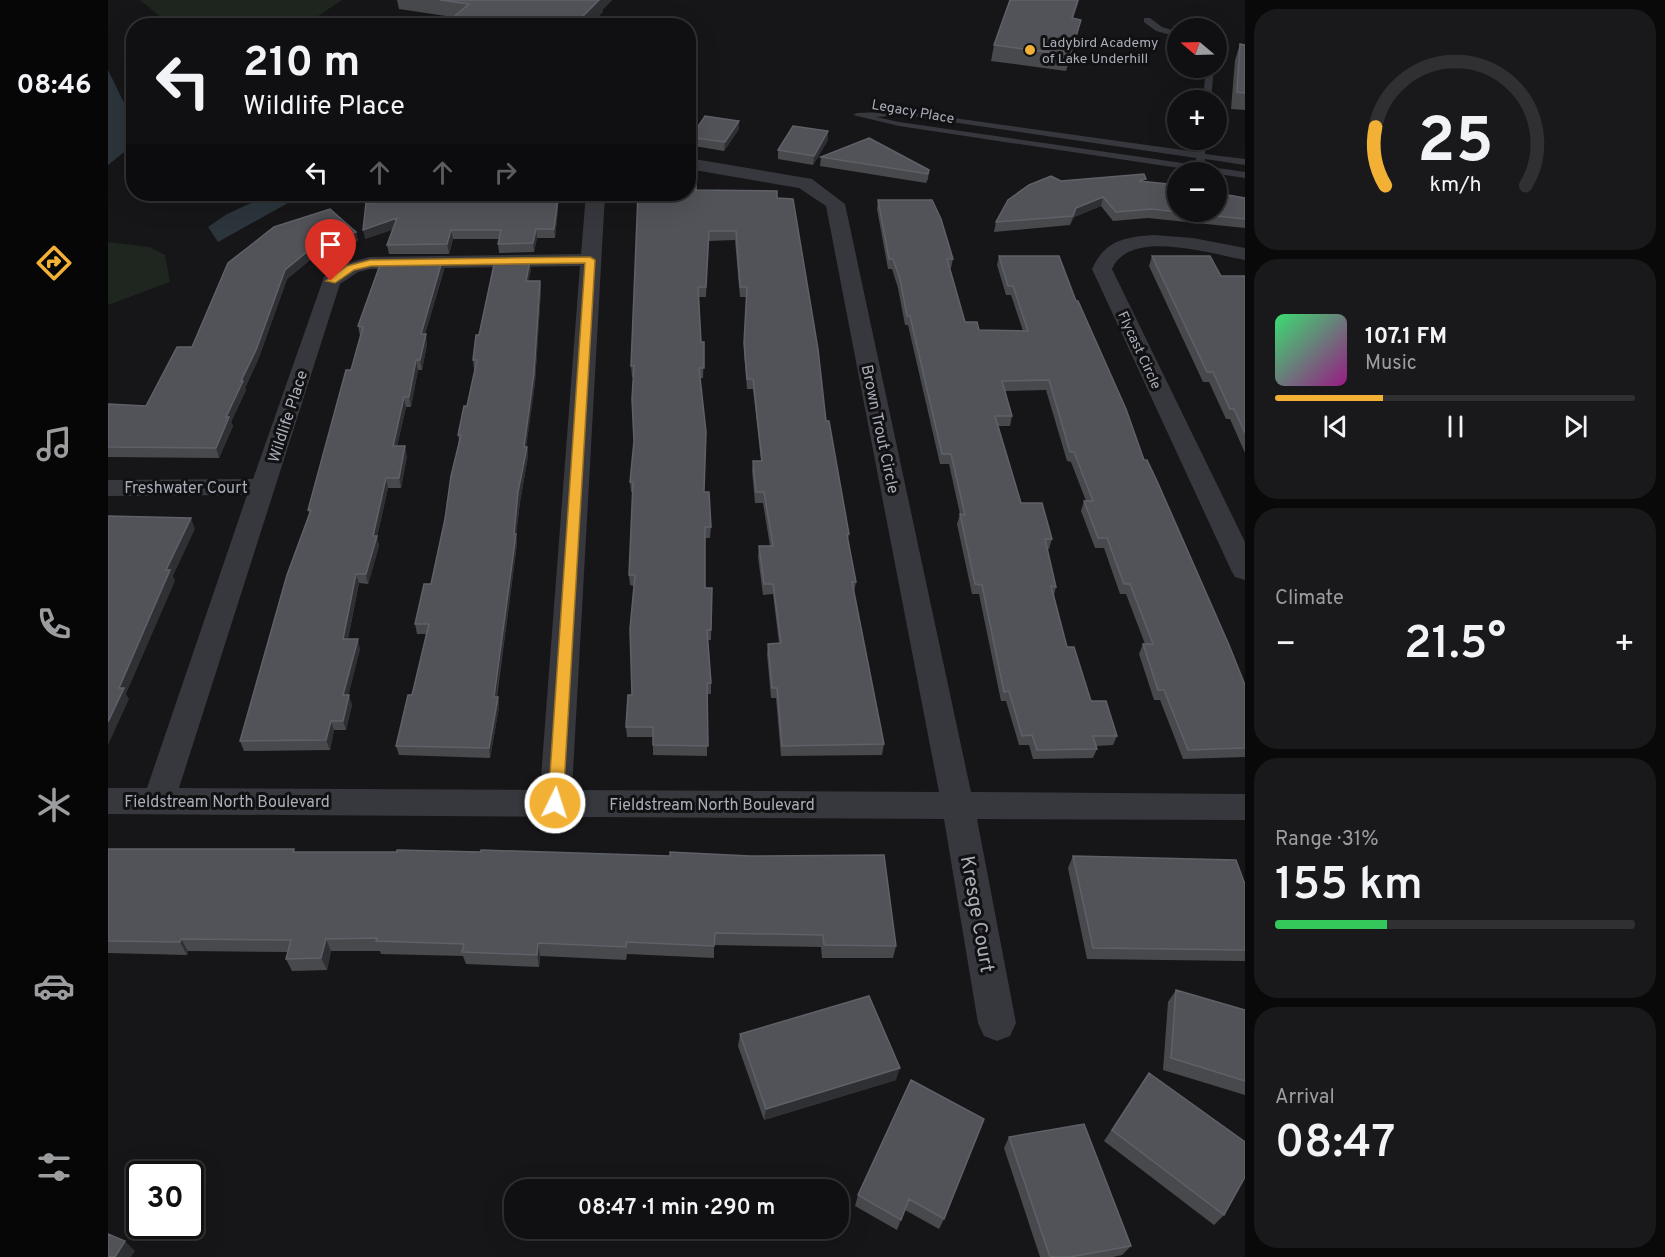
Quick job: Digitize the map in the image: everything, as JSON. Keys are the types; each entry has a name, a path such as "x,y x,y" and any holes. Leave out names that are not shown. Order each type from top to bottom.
{"street":[{"name":"Brown Trout Circle","path":"696,164 805,183 835,204 958,806"},
{"path":"555,803 594,201"},
{"name":"Flycast Circle","path":"1245,254 1178,243 1143,241 1124,246 1108,257 1102,269 1245,570"},
{"name":"Wildlife Place","path":"159,801 331,281 351,268 370,263 590,260"},
{"name":"Freshwater Court","path":"108,488 264,487"},
{"name":"Fieldstream North Boulevard","path":"108,801 1245,807"},
{"name":"Kresge Court","path":"958,806 998,1023"}],"lane":[{"path":"1147,20 1159,29 1167,32"},
{"name":"Legacy Place","path":"1167,164 899,124 857,115 904,113 1245,162"},
{"path":"1200,162 1201,150"},
{"name":"Legacy Place","path":"1227,173 1245,175"}],"shaded area":[{"path":"140,0 342,0 315,18 162,18"},
{"path":"108,70 126,107 126,151 108,165"},
{"path":"256,201 291,201 218,242 208,227 227,214"},
{"path":"108,242 149,247 165,255 170,282 108,305"}],"building":[{"path":"440,0 599,0 581,18 452,18 469,4"},
{"path":"1010,0 1078,0 1072,18 1081,20 1070,55 994,45"},
{"path":"1240,44 1245,45 1245,93 1237,92"},
{"path":"696,115 697,128 705,116 739,121 725,142 696,138"},
{"path":"793,126 828,131 814,156 778,150"},
{"path":"869,138 929,170 928,174 821,157"},
{"path":"1144,174 1146,179 1139,181 1167,184 1167,211 1151,209 1116,212 1103,197 1076,208 1073,216 996,222 1008,200 1029,185 1051,176 1061,181"},
{"path":"696,190 777,191 777,198 793,199 818,349 826,421 829,421 849,534 847,535 856,582 852,582 884,744 782,746 777,688 772,688 768,644 781,643 773,584 764,584 759,546 773,546 764,492 756,492 753,461 762,461 753,379 747,379 744,343 747,287 740,287 736,231 709,231 706,287 698,287 701,342 704,342 704,368 699,368 706,432 704,492 709,492 711,527 705,527 705,588 712,588 711,630 707,630 711,683 707,683 708,746 653,745 653,727 626,727 628,695 632,695 630,629 635,575 629,575 633,482 630,482 634,441 632,399 634,366 631,366 638,201 696,201"},
{"path":"1227,195 1245,198 1245,219 1227,217"},
{"path":"878,200 932,200 941,219 953,259 947,259 965,322 977,322 979,330 1028,331 1013,286 1008,286 999,256 1059,256 1076,301 1078,301 1126,409 1144,460 1147,460 1157,481 1245,685 1245,748 1188,750 1164,690 1158,690 1143,644 1153,644 1130,584 1124,584 1107,538 1098,538 1084,501 1093,501 1074,452 1070,452 1049,380 1002,381 1012,416 995,416 1021,503 1042,503 1052,539 1045,539 1056,587 1051,586 1067,647 1074,647 1091,701 1106,701 1117,736 1093,736 1097,749 1037,750 1032,735 1022,736 1009,691 1004,692 982,585 975,584 960,514 965,515 951,454 942,454 910,316 907,316 900,279 893,259 889,259"},
{"path":"558,201 554,229 536,229 533,243 498,244 501,230 451,230 447,244 387,245 397,218 363,230 366,203"},
{"path":"330,209 356,232 314,246 285,270 256,350 226,417 229,417 216,448 108,447 108,404 146,406 177,347 192,347 228,263 274,227"},
{"path":"1152,256 1210,256 1221,276 1245,276 1245,433 1234,409 1230,409 1213,372 1207,372"},
{"path":"495,260 530,260 526,281 540,281 534,373 524,447 527,447 518,492 514,534 516,534 494,697 498,697 489,748 396,746 408,695 412,695 429,624 415,624 424,584 431,584 461,435 458,435 477,360 473,360 476,335 479,335"},
{"path":"442,261 421,334 426,334 420,360 416,360 409,397 404,397 393,446 405,446 399,478 386,478 373,536 377,536 366,574 356,574 343,639 358,639 343,695 349,695 343,721 331,721 326,740 240,741 287,575 311,510 308,510 346,370 351,370 363,327 358,326 381,262"},
{"path":"108,516 191,518 166,570 170,570 119,688 124,688 108,722"},
{"path":"108,849 294,849 293,852 397,852 397,850 481,852 481,850 670,856 670,852 750,856 884,855 896,946 824,945 823,935 715,933 714,946 626,942 626,947 538,943 537,955 462,952 464,944 376,941 377,938 326,939 321,958 286,959 291,940 108,941"},
{"path":"1073,856 1236,860 1245,882 1245,950 1093,948"},
{"path":"1176,990 1245,1010 1245,1081 1171,1058"},
{"path":"869,996 900,1068 766,1109 740,1034"},
{"path":"1149,1073 1245,1142 1245,1177 1224,1215 1112,1130"},
{"path":"911,1080 984,1119 944,1219 909,1199 901,1220 858,1195"},
{"path":"1084,1124 1131,1246 1070,1257 1050,1257 1009,1137"},
{"path":"108,1234 125,1241 115,1257 108,1257"}],"place":[{"name":"Ladybird Academy of Lake Underhill","path":"1030,50"}],"route":[{"path":"331,281 351,268 370,263 590,260 555,803"}]}
